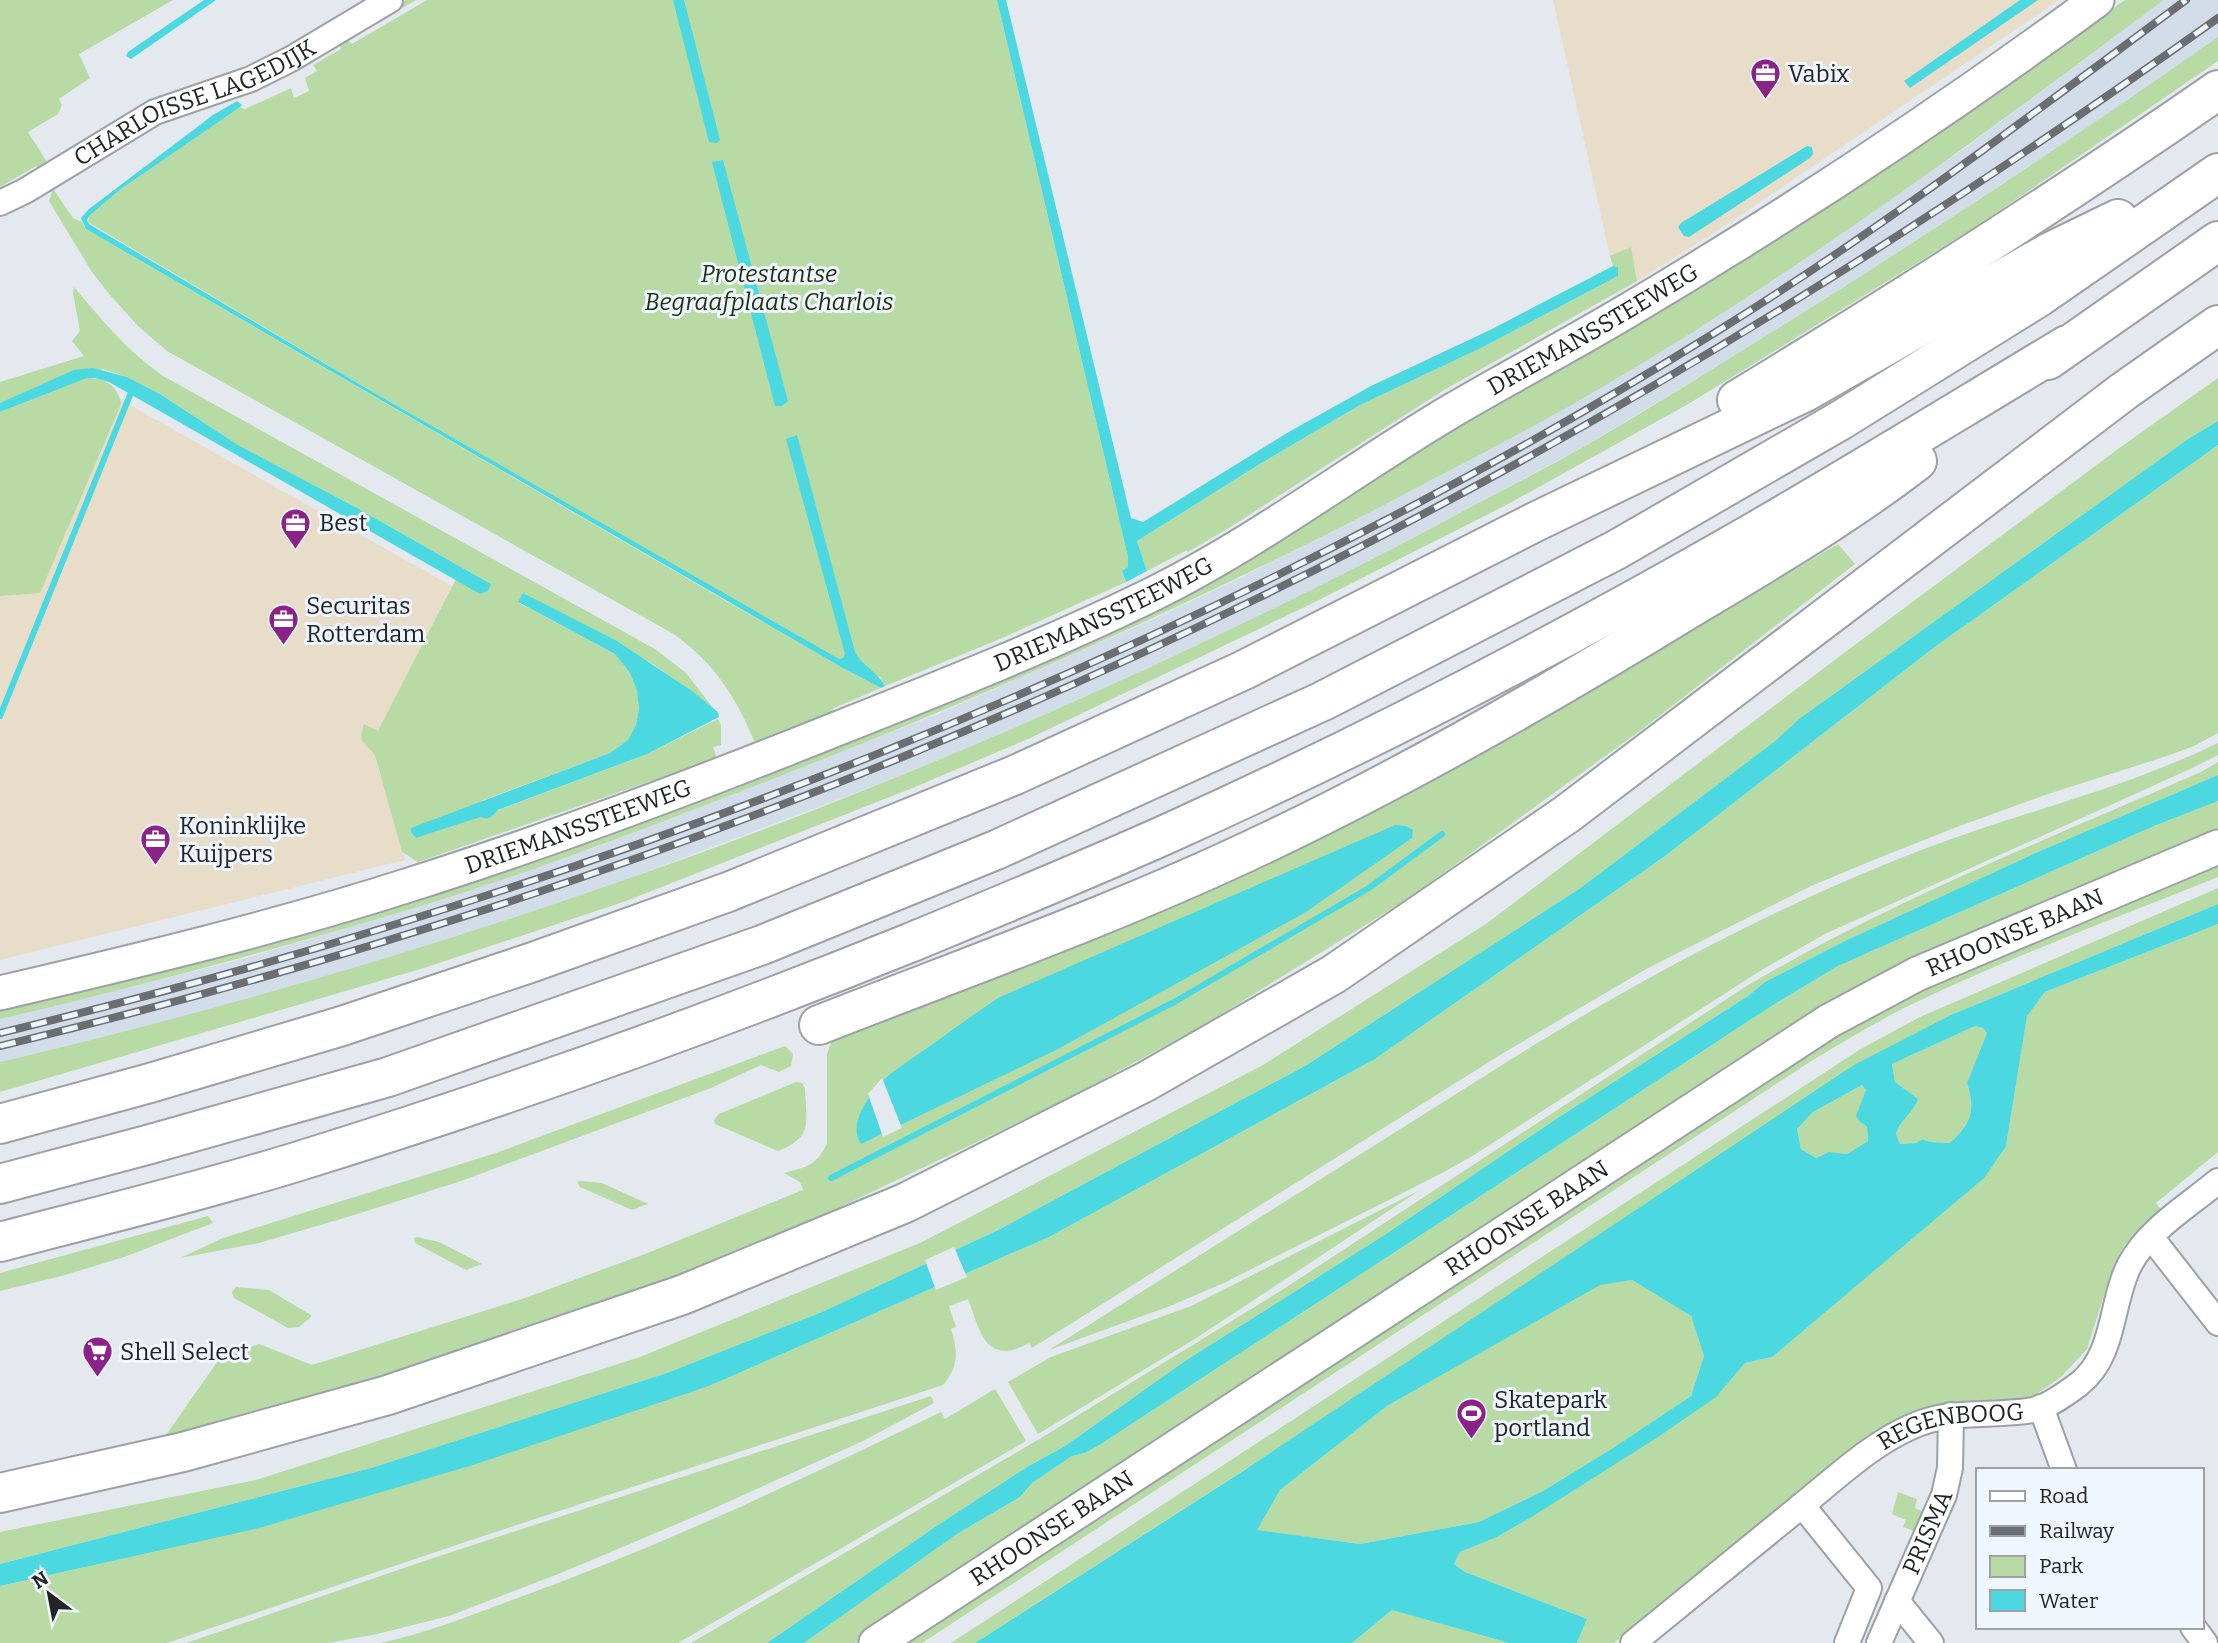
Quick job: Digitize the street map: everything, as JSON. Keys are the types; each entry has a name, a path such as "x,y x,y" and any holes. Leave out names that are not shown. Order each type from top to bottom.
{"highway":[{"path":"1535,522 1950,269 2105,168 2218,90"},
{"path":"0,1124 342,1026 533,962 792,867 1015,775 1244,670 1535,522 1805,391 2050,252 2218,172"},
{"path":"0,1184 388,1077 762,945 996,850 1323,701 1616,550 1842,421 2039,297 2218,172"},
{"path":"819,1025 1102,915 1266,843 1385,784 1585,673 1868,498 2067,345 2218,241"},
{"path":"0,1493 183,1452 388,1395 670,1299 905,1203 1145,1082 1334,974 1567,814 2071,430 2218,325"},
{"path":"0,1242 295,1162 554,1077 849,967 1166,835 1471,687 1599,619 1853,475 2067,345"}],"main road":[{"name":"DRIEMANSSTEEWEG","path":"0,993 264,927 402,887 564,834 726,773 980,671 1142,599 1238,547 1451,411 1679,279 1863,163 1982,83 2097,0"},
{"name":"RHOONSE BAAN","path":"876,1643 1829,1021 1917,974 2215,850"}],"street":[{"name":"CHARLOISSE LAGEDIJK","path":"0,203 25,191 155,112 251,79 291,59 390,0"},
{"name":"REGENBOOG","path":"1633,1643 1802,1505 1889,1439 1914,1425 1951,1415 2033,1410 2079,1383 2095,1366 2107,1341 2125,1276 2137,1253 2151,1237 2218,1181"},
{"path":"2151,1237 2218,1323"},
{"path":"2041,1407 2063,1468"},
{"name":"PRISMA","path":"1880,1643 1944,1495 1950,1468 1951,1415"},
{"name":"PRISMA","path":"1802,1505 1869,1588 1847,1643"},
{"path":"1897,1601 1931,1643"}],"shaded area":[{"path":"1553,0 2059,0 1723,227 1637,281 1631,247 1610,256"},
{"path":"2164,0 2218,0 2218,37 2116,109 1933,231 1718,366 1583,447 1356,568 1047,715 895,778 599,890 429,946 291,987 189,1016 0,1062 0,1019 247,958 461,893 599,846 940,713 1244,576 1412,490 1714,319 1965,148"},
{"path":"119,399 457,589 378,732 376,760 405,860 0,960 0,596"}],"green space":[{"path":"0,0 173,0 79,54 90,78 59,99 62,105 58,114 28,132 47,162 77,143 80,149 41,173 36,166 0,187"},
{"name":"Protestantse Begraafplaats Charlois","path":"406,0 416,0 348,40 352,44 427,0 997,0 1128,557 1128,567 1122,572 1126,582 1000,639 885,686 880,677 834,657 378,395 88,222 89,216 121,189 240,107 245,109 291,88 294,98 309,91 305,78 317,71 313,65 341,49 338,41"},
{"path":"2125,0 2164,0 1959,151 1750,295 1679,341 1551,416 1382,506 1227,583 1071,655 912,723 531,870 286,945 0,1019 0,1005 424,893 1270,544 1909,150"},
{"path":"2218,37 2218,61 1980,224 1690,403 1510,503 1309,605 1028,739 915,787 626,901 424,968 0,1092 0,1062 187,1015 373,962 557,903 739,838 919,768 1096,692 1271,610 1550,466 1661,401 1949,219"},
{"path":"51,186 73,218 82,222 86,229 681,575 881,688 834,708 828,714 755,743 732,696 712,668 672,633 167,351 138,326 92,272 49,201 52,193 48,187"},
{"path":"1631,247 1637,281 1444,390 1232,526 1188,552 1187,550 1147,571 1137,541 1360,405 1481,348 1618,276 1618,267 1613,266 1610,256"},
{"path":"74,287 127,346 163,376 655,649 686,673 713,708 653,664 523,593 519,603 615,654 630,673 637,691 639,709 636,725 628,740 610,753 484,800 416,838 481,817 647,754 718,719 721,725 721,745 713,747 717,758 418,862 402,852 375,755 363,742 362,730 364,724 378,731 456,579 480,594 491,584 238,445 160,394 127,377 103,369 0,403 0,382 84,356 72,341 80,331"},
{"path":"87,378 110,384 117,392 121,404 40,593 0,596 0,412"},
{"path":"2218,378 2218,421 2188,439 1799,719 1774,742 1579,889 1305,1066 996,1231 822,1312 667,1373 371,1468 0,1564 0,1532 256,1480 640,1357 922,1242 1263,1065 1486,924 1844,653"},
{"path":"2218,445 2218,733 2194,746 2045,795 1881,857 1811,886 1648,968 1505,1052 1032,1348 1029,1343 1003,1351 994,1348 981,1333 968,1299 949,1306 956,1327 951,1329 956,1358 943,1385 167,1643 0,1643 0,1586 81,1568 709,1386 1049,1237 1375,1059 1665,856 1936,646"},
{"path":"1838,544 1855,564 1641,730 1409,898 1202,1026 1063,1101 819,1217 664,1283 402,1375 164,1438 222,1355 259,1344 312,1365 522,1299 645,1254 803,1190 800,1182 784,1173 815,1161 827,1143 827,1054 832,1040 1602,683"},
{"path":"2218,743 2218,755 2188,770 1827,933 1763,969 1442,1173 1224,1283 1170,1306 1049,1350 1534,1045 1682,960 1785,909 1890,862 1977,830 2116,785"},
{"path":"2218,762 2218,775 2038,852 1847,940 1765,982 1748,996 1556,1119 1386,1234 1185,1361 1065,1446 1027,1467 935,1527 767,1643 691,1643 1041,1438 1282,1290 1745,987 1913,899 2201,772"},
{"path":"2218,801 2218,834 1832,1005 855,1643 804,1643 957,1534 1020,1497 1032,1483 1072,1456 1085,1453 1101,1444 1773,1005 1838,966 2154,826"},
{"path":"2218,862 2218,877 1983,972 1906,1007 1844,1041 922,1643 899,1643 1833,1033 1907,993"},
{"path":"2218,888 2218,904 1951,1015 975,1643 951,1643 1859,1050 1920,1017"},
{"path":"2218,924 2218,1152 2156,1203 2164,1214 2124,1245 2111,1273 2087,1349 2061,1377 2031,1398 1949,1402 1910,1413 1868,1435 1614,1643 1577,1643 1587,1619 1465,1572 1454,1564 1460,1552 1497,1537 1530,1518 1715,1397 1745,1363 1772,1357 2006,1146 2027,1015 2045,992"},
{"path":"1975,1026 1983,1028 1987,1033 1967,1083 1971,1109 1967,1123 1950,1143 1922,1139 1916,1143 1900,1144 1896,1134 1918,1099 1895,1082 1892,1064"},
{"path":"785,1046 793,1054 791,1066 779,1072 761,1065 711,1088 461,1181 259,1243 180,1258 223,1238 496,1153"},
{"path":"796,1082 802,1083 805,1088 806,1119 803,1134 790,1146 778,1151 715,1124 714,1120 719,1114"},
{"path":"1862,1085 1866,1090 1859,1121 1867,1127 1868,1141 1847,1154 1829,1152 1816,1158 1801,1149 1797,1129 1813,1112"},
{"path":"577,1182 602,1183 648,1204 632,1210 580,1187"},
{"path":"1420,1190 1198,1337 1038,1434 1008,1382 1051,1357 1191,1306"},
{"path":"208,1216 213,1223 124,1257 0,1291 0,1273"},
{"path":"414,1238 439,1242 482,1264 466,1270 415,1243"},
{"path":"1632,1280 1691,1316 1704,1356 1691,1396 1613,1448 1543,1491 1479,1522 1360,1544 1256,1530 1280,1490 1387,1406 1600,1284"},
{"path":"236,1287 269,1290 311,1317 299,1327 288,1328 234,1298 232,1292"},
{"path":"995,1389 1026,1441 678,1643 380,1643 454,1622 632,1554 941,1412 945,1419"},
{"path":"931,1396 934,1403 863,1441 561,1573 449,1616 328,1643 186,1643 433,1558"},
{"path":"1898,1492 1917,1499 1915,1508 1922,1511 1914,1531 1903,1527 1906,1520 1892,1514"},
{"path":"1392,1610 1509,1643 1352,1643"}],"water":[{"path":"204,0 216,0 131,59 126,56 128,52"},
{"path":"673,0 684,0 720,140 717,143 709,142"},
{"path":"997,0 1006,0 1131,518 1143,522 1287,433 1371,386 1490,330 1613,266 1618,267 1618,276 1481,348 1360,405 1263,462 1137,541 1147,571 1126,582 1122,571 1128,567 1128,557"},
{"path":"2020,0 2038,0 1910,88 1904,81"},
{"path":"237,101 242,105 240,107 121,189 89,216 89,224 378,395 839,659 845,654 786,439 797,435 855,652 885,686 881,688 841,667 86,229 81,218 89,209 213,115"},
{"path":"1807,146 1812,147 1813,154 1810,158 1689,237 1684,236 1678,227 1681,223"},
{"path":"723,160 788,401 782,406 775,406 712,162"},
{"path":"93,368 127,377 160,394 238,445 491,584 488,591 480,594 109,382 87,378 0,412 0,403 74,370"},
{"path":"2218,421 2218,445 1936,646 1665,856 1375,1059 1049,1237 709,1386 473,1465 259,1528 0,1586 0,1564 371,1468 667,1373 822,1312 996,1231 1305,1066 1579,889 1774,742 1799,719 2188,439"},
{"path":"523,593 617,641 692,691 718,712 719,717 647,754 498,810 488,818 481,817 416,838 411,828 610,753 628,740 636,725 639,709 637,691 630,673 615,654 518,602"},
{"path":"2218,775 2218,801 2154,826 1838,966 1773,1005 1101,1444 1085,1453 1072,1456 1032,1483 1020,1497 957,1534 804,1643 767,1643 935,1527 1027,1467 1065,1446 1185,1361 1386,1234 1556,1119 1748,996 1765,982 1847,940 2038,852"},
{"path":"1395,825 1413,830 1412,838 1306,912 1058,1049 861,1144 857,1135 859,1116 883,1081 1000,997"},
{"path":"2218,904 2218,924 2045,992 2027,1016 2006,1146 1984,1178 1772,1357 1745,1363 1716,1397 1530,1518 1497,1537 1460,1552 1454,1564 1465,1572 1587,1619 1577,1643 1509,1643 1392,1610 1352,1643 975,1643 1243,1471 1854,1065 1951,1015","holes":["1975,1026 1983,1028 1987,1033 1967,1083 1971,1101 1967,1123 1950,1143 1922,1139 1916,1143 1900,1144 1896,1134 1918,1099 1895,1082 1892,1064","1862,1085 1866,1090 1856,1116 1867,1127 1868,1141 1847,1154 1829,1152 1816,1158 1801,1149 1797,1129 1813,1112","1632,1280 1691,1316 1704,1356 1691,1396 1543,1491 1479,1522 1360,1544 1257,1530 1280,1490 1387,1406 1600,1285"]}],"pier":[{"path":"882,1078 902,1128 883,1137 868,1094"},
{"path":"954,1247 967,1277 936,1290 925,1260"}],"waterway":[{"path":"0,716 130,395"},
{"path":"831,1178 1176,1001 1369,888 1442,834"}],"railway":[{"path":"0,1033 225,974 448,908 669,833 886,750 1100,659 1310,559 1515,450 1716,332 1896,213 2186,0"},
{"path":"0,1046 323,960 482,911 640,857 796,799 951,737 1104,670 1382,536 1628,401 1749,329 1986,178 2218,18"}],"place":[{"name":"Vabix","path":"1765,101"},
{"name":"Best","path":"296,550"},
{"name":"Securitas Rotterdam","path":"283,647"},
{"name":"Koninklijke Kuijpers","path":"156,867"},
{"name":"Shell Select","path":"97,1379"},
{"name":"Skatepark portland","path":"1471,1441"}]}
